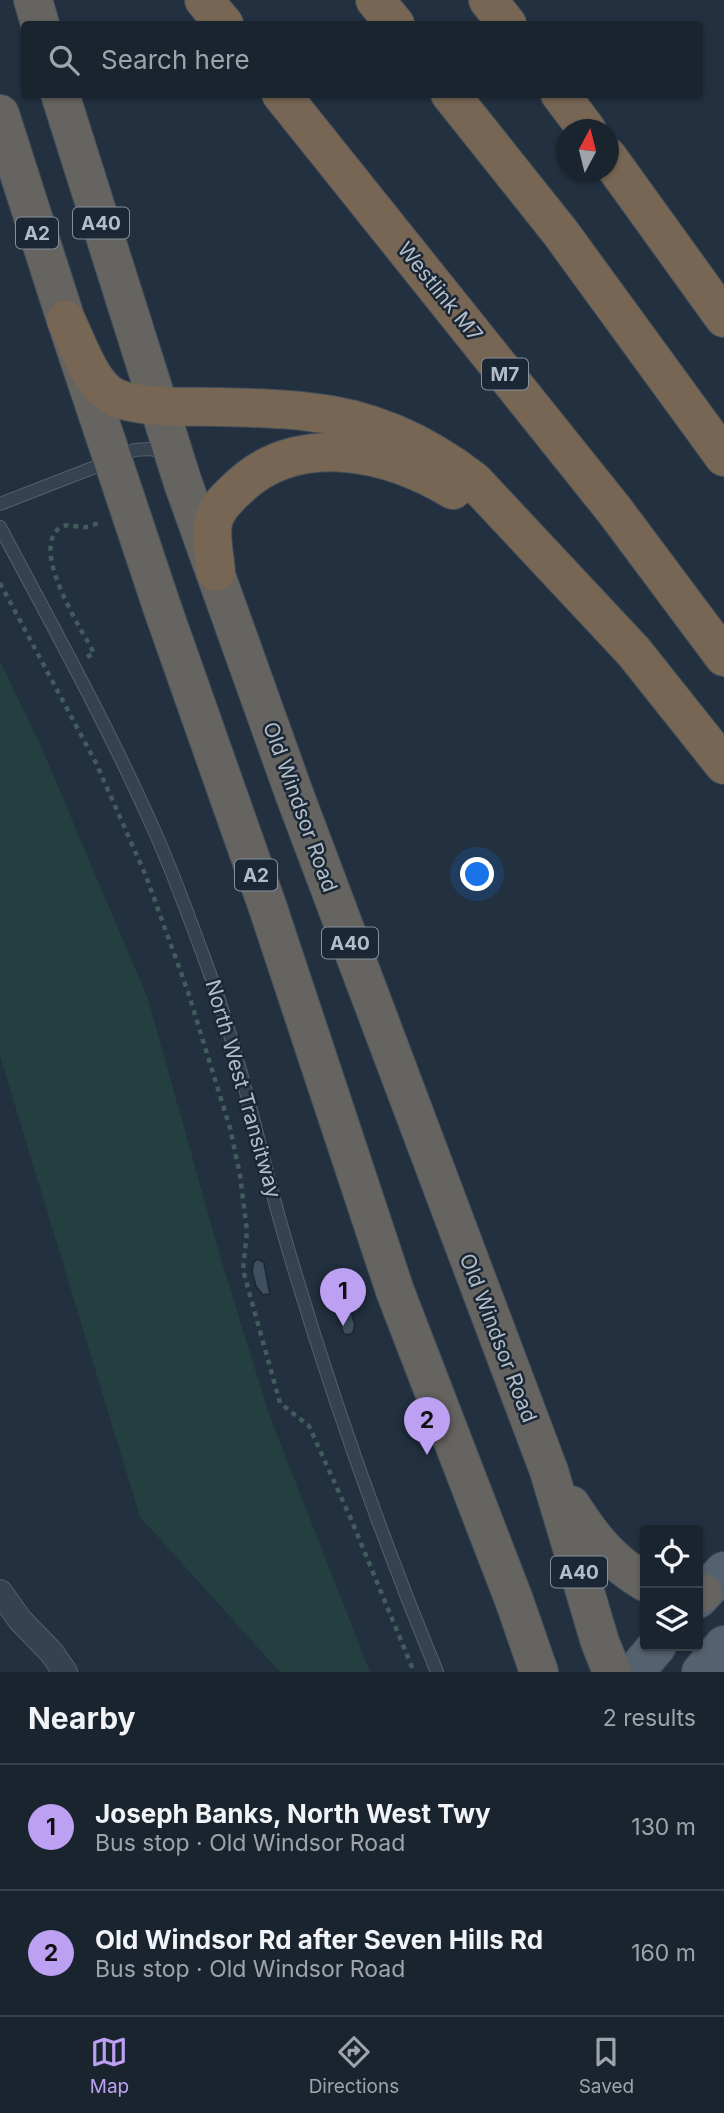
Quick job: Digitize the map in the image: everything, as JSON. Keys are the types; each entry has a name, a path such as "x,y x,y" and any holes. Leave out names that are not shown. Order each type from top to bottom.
{"highway":[{"path":"33,0 39,21"},
{"path":"204,0 222,21"},
{"path":"375,0 392,21"},
{"path":"488,0 505,21"},
{"name":"Old Windsor Road","path":"61,98 175,457 295,796 549,1471 611,1672"},
{"name":"Westlink M7","path":"284,98 615,511 724,657"},
{"path":"453,98 560,232 724,457"},
{"path":"563,98 579,119"},
{"name":"A2","path":"0,114 66,320 267,905 395,1291 539,1672"},
{"path":"619,172 724,318"},
{"path":"66,320 97,383 111,395 160,406 311,412 344,417 414,440 446,458 474,481 634,652 724,765"},
{"path":"216,572 212,528 219,507 267,465 315,452 373,458 428,475 476,504 634,652"},
{"path":"549,1471 594,1541 611,1559 640,1579"},
{"path":"514,1600 526,1672"}],"main road":[{"path":"701,1672 724,1646"},
{"path":"635,1672 653,1651"}],"street":[{"path":"0,1592 20,1620 52,1653 65,1672"}],"lane":[{"path":"0,504 134,450 161,451 175,457"},
{"name":"North West Transitway","path":"0,527 119,755 182,898 224,1018 324,1364 362,1479 437,1672"}],"path":[{"path":"87,527 73,524 62,526 52,542 51,557 56,580 94,653"},
{"path":"0,583 96,763 146,876 188,992 230,1128 240,1175 247,1231 243,1270 280,1403 309,1426 351,1519 414,1672"}],"green space":[{"path":"0,661 40,744 148,999 220,1256 270,1417 370,1672 280,1672 140,1517 0,1056"}],"building":[{"path":"257,1259 264,1262 270,1294 263,1295 256,1287 252,1272 253,1263"},
{"path":"343,1300 350,1307 355,1325 353,1333 348,1335 344,1334 342,1329 336,1305"}],"place":[{"name":"Joseph Banks, North West Twy","path":"343,1326"},
{"name":"Old Windsor Rd after Seven Hills Rd","path":"427,1455"}]}
